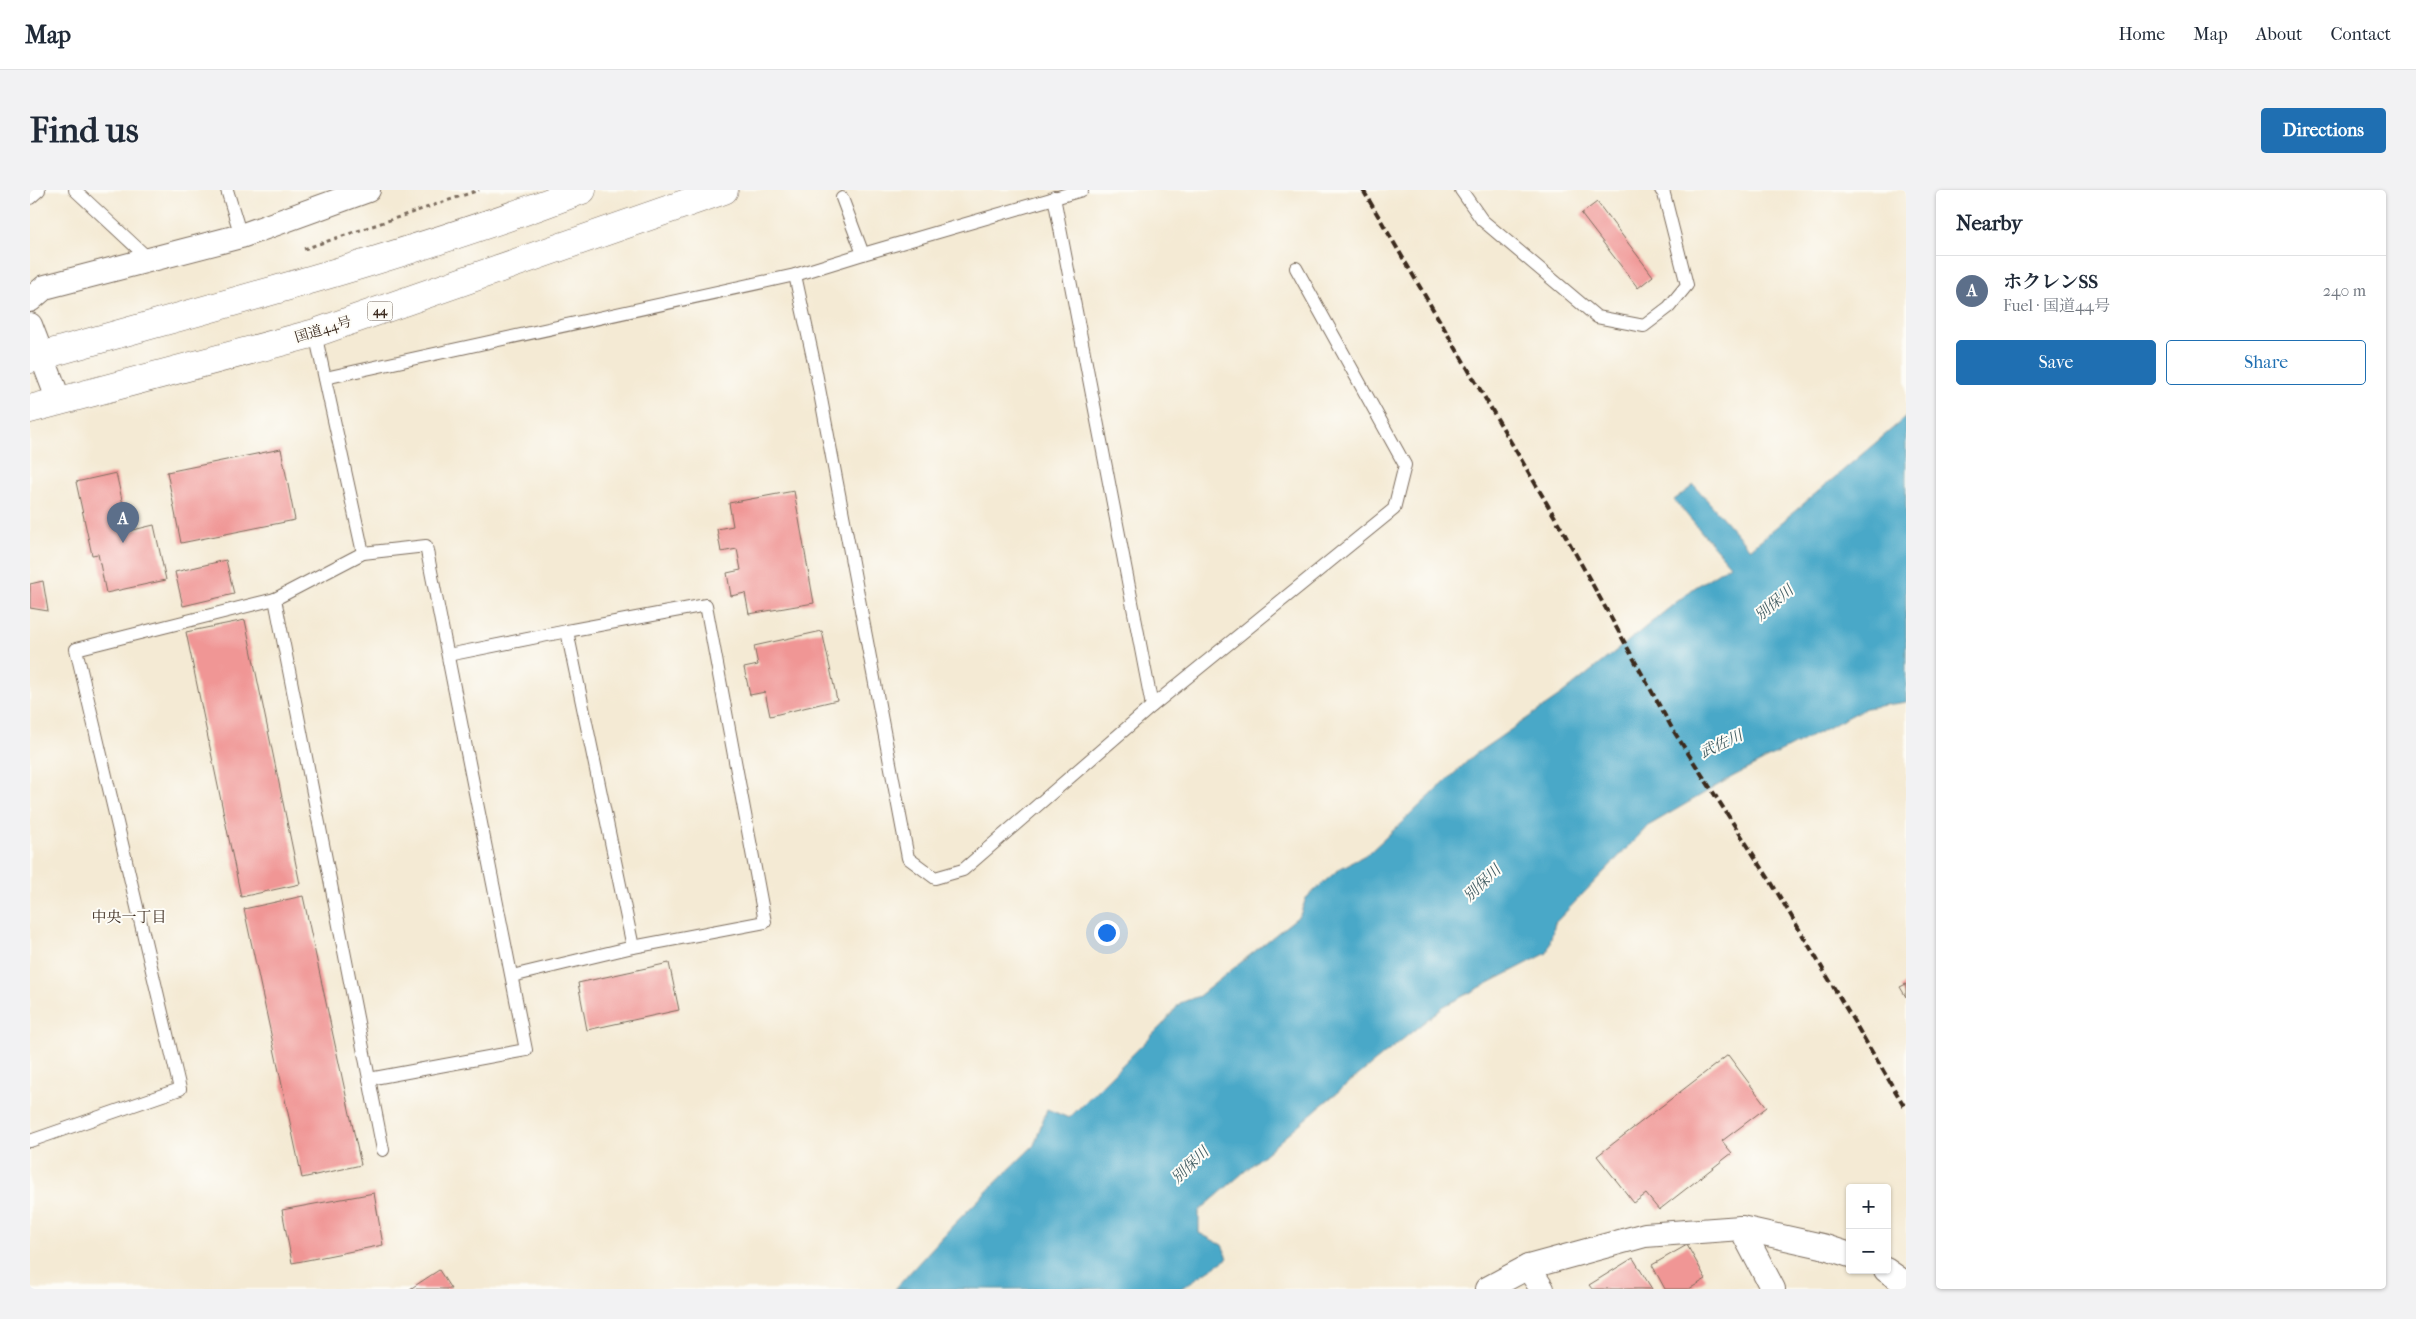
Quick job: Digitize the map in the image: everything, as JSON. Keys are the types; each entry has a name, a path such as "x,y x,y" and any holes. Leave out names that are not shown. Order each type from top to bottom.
{"highway":[{"path":"37,357 288,286 507,219 582,190"},
{"name":"国道44号","path":"30,409 314,333 724,190"}],"street":[{"path":"30,300 45,287 241,236 368,190"},
{"path":"30,325 37,357 59,401"},
{"path":"1741,1228 1773,1289"},
{"path":"1486,1289 1528,1267 1645,1235 1741,1228 1846,1253"},
{"path":"1528,1267 1542,1289"},
{"path":"1891,1274 1906,1284"}],"lane":[{"path":"30,198 39,190"},
{"path":"75,190 150,260"},
{"path":"227,190 241,236"},
{"path":"325,378 795,275 1082,190"},
{"path":"1461,190 1482,220 1597,317 1644,326 1669,307 1687,285 1664,194 1661,190"},
{"path":"1054,197 1152,706"},
{"path":"842,198 863,254"},
{"path":"795,275 815,367 908,858 935,878 962,870 1152,706 1394,509 1405,465 1296,268"},
{"path":"314,333 363,553"},
{"path":"30,1141 180,1089 76,649 275,599 363,553 426,546 526,1050 370,1078"},
{"path":"275,599 383,1150"},
{"path":"448,655 706,605 765,922 633,947 512,976"},
{"path":"567,631 633,947"}],"water":[{"path":"1906,417 1906,702 1866,708 1732,777 1648,826 1555,923 1547,953 1444,1006 1318,1108 1199,1211 1199,1233 1222,1245 1228,1258 1180,1289 895,1289 955,1223 1034,1145 1047,1109 1069,1118 1163,1024 1180,1003 1199,996 1300,915 1306,898 1339,869 1369,853 1474,755 1561,695 1694,588 1730,565 1674,500 1694,485 1750,549"}],"building":[{"path":"1597,202 1653,276 1638,288 1581,214"},
{"path":"281,449 295,520 181,543 167,472"},
{"path":"116,473 129,531 154,525 166,580 106,593 98,554 92,555 76,482"},
{"path":"794,491 814,603 749,614 745,593 731,596 727,573 741,570 737,549 721,552 717,529 733,526 729,503"},
{"path":"226,560 234,594 183,606 175,572"},
{"path":"43,581 48,611 30,608 30,584"},
{"path":"245,620 300,884 241,897 186,632"},
{"path":"822,631 837,700 770,716 765,692 750,695 744,668 758,665 754,646"},
{"path":"303,896 361,1165 302,1178 244,909"},
{"path":"669,963 679,1010 587,1030 578,983"},
{"path":"1906,984 1906,997 1900,987"},
{"path":"1728,1055 1767,1107 1722,1141 1732,1153 1659,1210 1646,1194 1634,1203 1597,1156"},
{"path":"374,1193 383,1245 292,1263 282,1210"},
{"path":"1687,1245 1706,1279 1689,1289 1665,1289 1652,1265"},
{"path":"1633,1258 1652,1289 1592,1289 1589,1285"},
{"path":"439,1270 451,1289 410,1289"}],"railway":[{"path":"1363,190 1563,531 1673,730 1771,882 1906,1109"}],"place":[{"name":"ホクレンSS","path":"123,543"}],"district":[{"name":"中央一丁目","path":"129,917"}],"water label":[{"name":"別保川","path":"1774,603"},
{"name":"武佐川","path":"1721,744"},
{"name":"別保川","path":"1482,883"},
{"name":"別保川","path":"1190,1165"}]}
